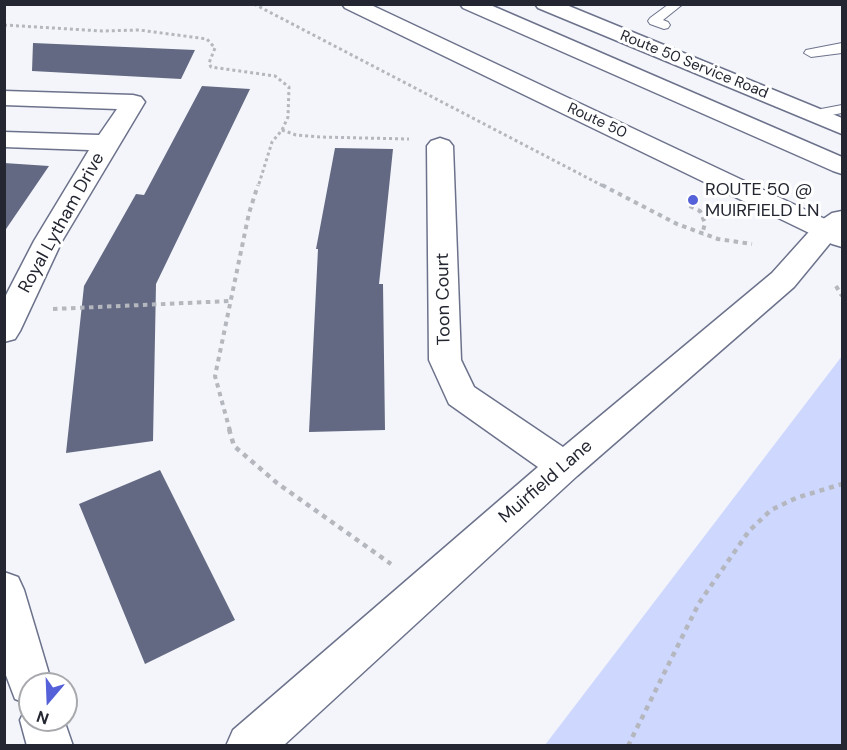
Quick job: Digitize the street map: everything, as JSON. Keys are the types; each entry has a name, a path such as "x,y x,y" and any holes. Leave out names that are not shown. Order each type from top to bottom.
{"main road":[{"name":"Route 50","path":"352,4 837,229"},
{"path":"470,4 843,166"},
{"name":"Route 50 Service Road","path":"545,4 834,119"},
{"path":"4,98 133,102 106,143"},
{"name":"Royal Lytham Drive","path":"4,139 106,143 48,241 4,331"},
{"name":"Toon Court","path":"429,142 445,360 461,395 564,466"},
{"name":"Muirfield Lane","path":"249,746 564,466 783,280 837,229"},
{"path":"4,590 27,672"}],"lane":[{"path":"664,25 654,21 671,8 691,5"},
{"path":"811,53 837,50 843,47"},
{"path":"834,119 843,109"}],"path":[{"path":"254,4 677,224 702,235 752,244"},
{"path":"4,25 102,31 139,30 207,39 215,48 209,63 211,67 275,76 289,87 288,117 282,130 272,142 249,213 215,376 234,446 277,483 391,564"},
{"path":"282,130 296,135 320,137 429,142"},
{"path":"693,200 688,205 700,211 705,223 702,235"},
{"path":"836,286 843,296"},
{"path":"52,309 231,301"},
{"path":"628,746 699,603 749,531 771,510 827,486 843,484"}],"shaded area":[{"path":"842,356 842,745 545,745"}],"building":[{"path":"33,43 195,50 181,79 32,71"},
{"path":"202,86 250,89 156,284 153,441 66,453 84,286 136,194 144,195"},
{"path":"335,148 393,149 379,284 383,284 385,430 309,432 318,249 316,249"},
{"path":"4,163 49,166 4,232"},
{"path":"160,470 235,620 145,664 79,504"}],"place":[{"name":"ROUTE 50 @ MUIRFIELD LN","path":"693,200"}]}
